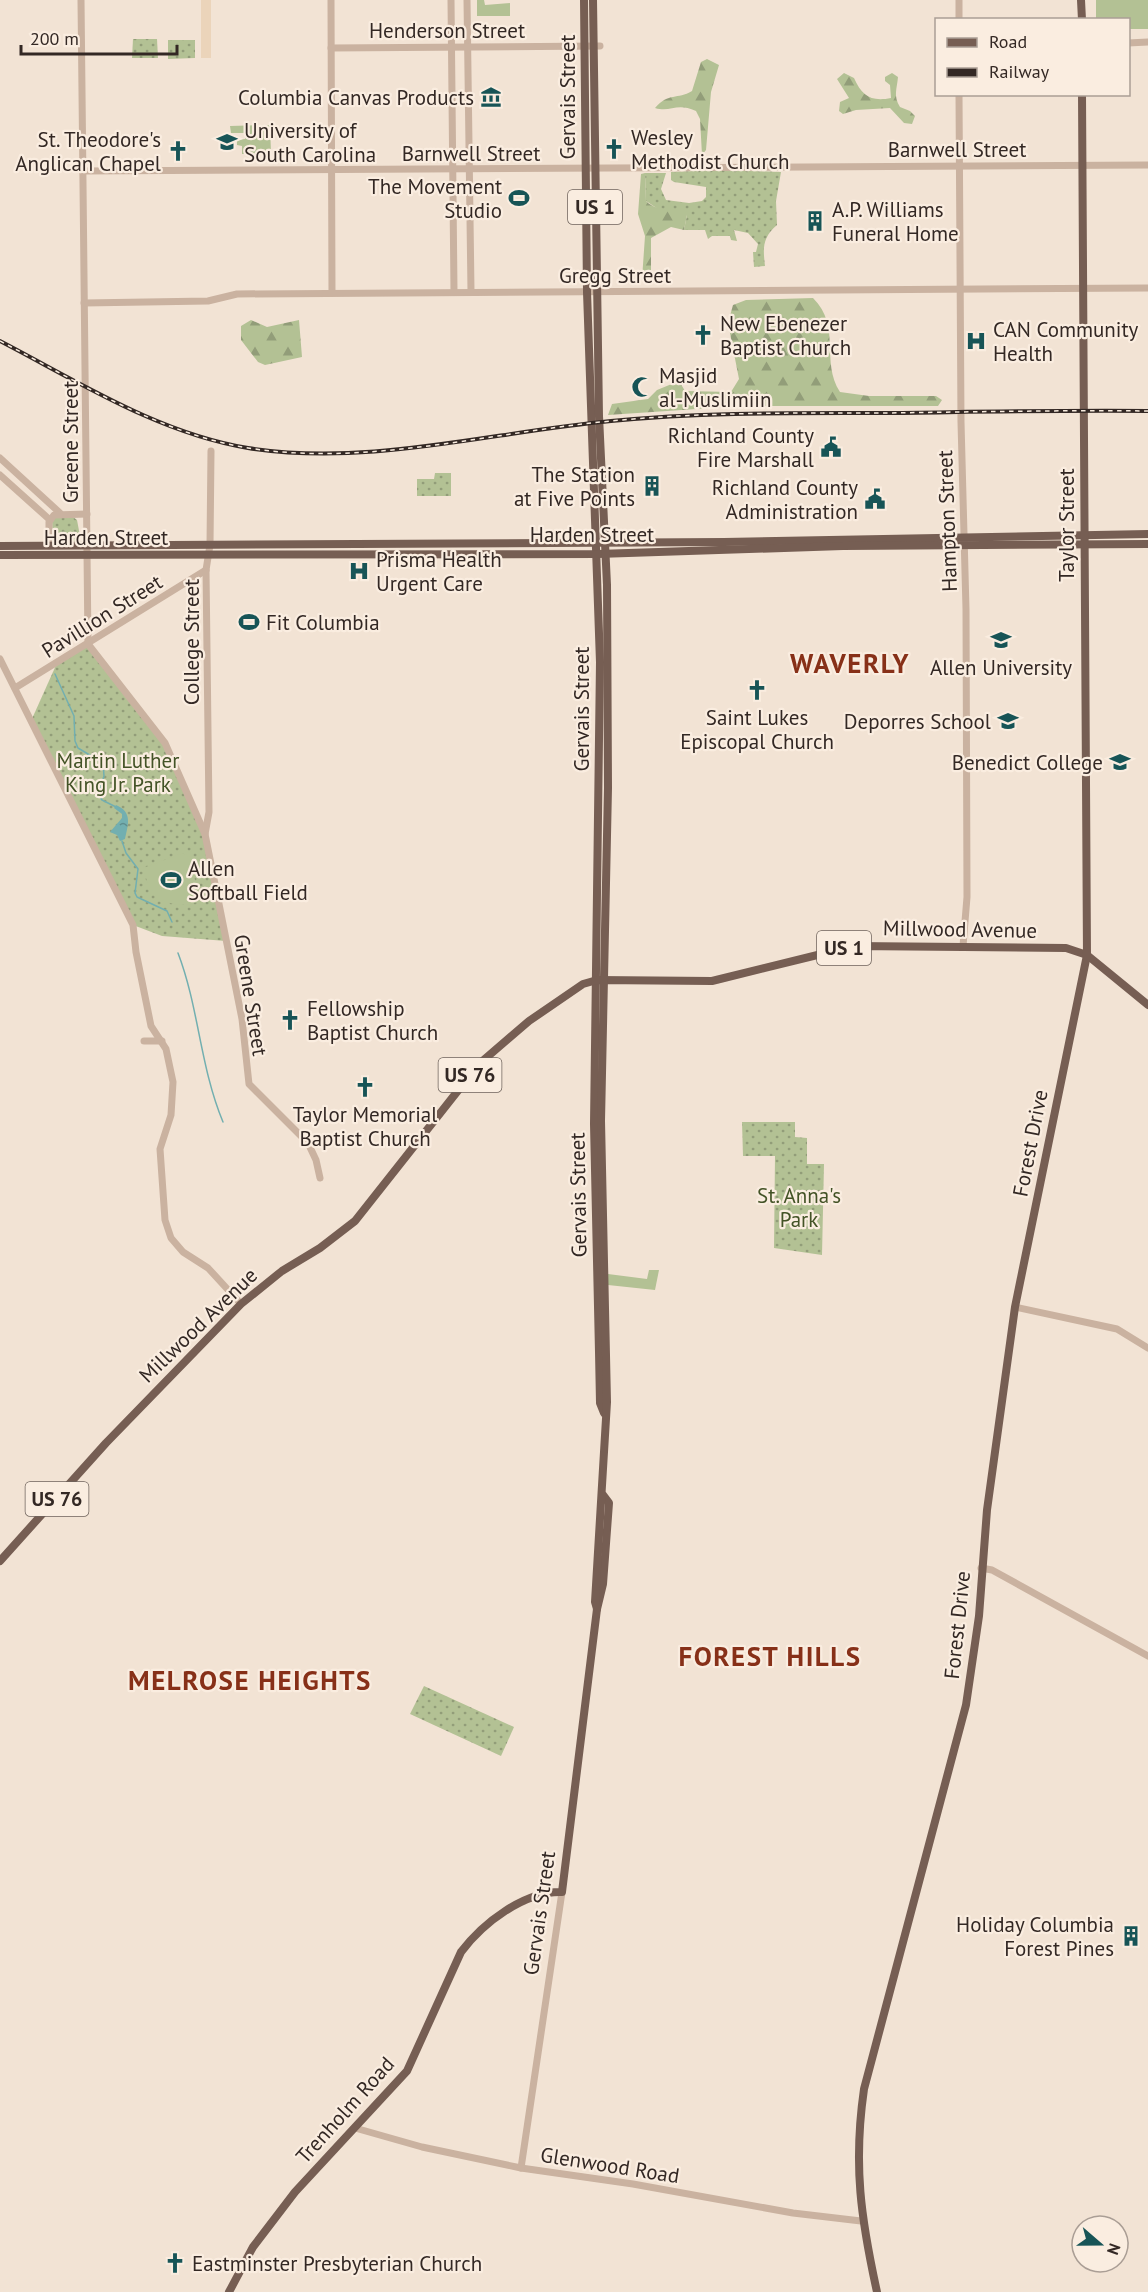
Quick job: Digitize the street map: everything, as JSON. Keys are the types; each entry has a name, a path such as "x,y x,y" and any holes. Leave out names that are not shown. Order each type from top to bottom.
{"main road":[{"name":"Gervais Street","path":"584,0 593,46"},
{"name":"Gervais Street","path":"562,1892 597,1609 595,1602 603,1495 607,1393 601,1109 601,980 608,788 592,292 590,168 593,0"},
{"path":"1081,0 1082,18"},
{"name":"Taylor Street","path":"1082,96 1087,955"},
{"name":"Harden Street","path":"0,546 49,546 88,551 207,555 602,553 964,542 1084,534 1148,534"},
{"name":"Harden Street","path":"0,555 210,545 964,542 1148,544"},
{"name":"Millwood Avenue","path":"0,1562 106,1443 242,1304 282,1271 320,1248 355,1221 479,1064 506,1040 582,984 601,980 712,981 854,946 1066,948 1087,955"},
{"name":"US 1","path":"1087,955 1148,1005"},
{"name":"Forest Drive","path":"877,2292 861,2221 857,2172 858,2130 864,2089 966,1705 979,1616 981,1569 1015,1307 1087,955"},
{"name":"Trenholm Road","path":"229,2292 253,2247 295,2192 407,2071 461,1952 473,1936 497,1915 548,1892 562,1892"}],"street":[{"name":"Greene Street","path":"81,0 88,644 165,742 205,834 242,1018 249,1084 308,1143 316,1160 320,1178"},
{"path":"331,0 332,293"},
{"path":"451,0 454,291"},
{"path":"467,0 471,291"},
{"path":"959,0 959,18"},
{"path":"1130,43 1148,42"},
{"name":"Henderson Street","path":"331,48 593,46"},
{"name":"Hampton Street","path":"959,96 967,897 963,946"},
{"path":"452,106 468,106"},
{"name":"Barnwell Street","path":"82,171 1148,165"},
{"name":"Gregg Street","path":"84,303 208,301 237,294 1148,288"},
{"name":"College Street","path":"205,834 209,812 206,570 210,545 211,451"},
{"path":"0,458 60,513"},
{"path":"0,475 50,520"},
{"path":"49,546 50,520 54,515 60,513 87,514"},
{"name":"Pavillion Street","path":"15,688 206,570"},
{"path":"0,659 133,925 137,959 151,1026 162,1041 170,1064 173,1096 171,1115 160,1149 165,1220 171,1238 183,1252 208,1268 242,1304"},
{"path":"144,1041 162,1041"},
{"path":"1015,1307 1117,1329 1148,1348"},
{"path":"981,1569 992,1570 1148,1656"},
{"name":"Gervais Street","path":"521,2168 562,1892"},
{"name":"Glenwood Road","path":"355,2128 422,2147 521,2168 633,2184 793,2213 861,2221"}],"green space":[{"path":"477,0 484,0 485,5 510,3 510,16 477,16"},
{"path":"1096,0 1148,0 1148,29 1130,29 1130,18 1096,18"},
{"path":"133,39 157,39 158,58 132,58"},
{"path":"168,40 195,40 195,58 168,59"},
{"path":"707,59 719,65 711,92 706,150 702,155 700,119 696,111 683,107 655,108 669,98 692,91 701,62"},
{"path":"844,73 854,78 864,93 878,99 891,98 890,85 885,81 885,77 892,73 898,77 897,99 900,107 915,116 912,124 904,123 890,108 856,110 843,114 839,111 840,102 849,98 837,79"},
{"path":"270,125 271,153 242,154 242,146 237,145 237,140 245,139 245,133 231,133 230,126"},
{"path":"721,170 781,172 776,201 777,225 766,239 765,266 754,267 753,252 756,252 758,244 748,233 734,230 737,241 731,240 730,236 712,236 708,239 705,230 684,230 687,215 658,209 646,201 645,173 666,173 661,189 666,200 689,203 702,201 706,197 706,187 674,182 671,180 671,172"},
{"path":"645,173 646,201 650,205 659,208 685,209 687,215 684,230 671,227 651,238 651,281 642,279 645,236 638,214 641,174"},
{"path":"813,298 822,309 827,321 831,368 840,392 869,396 936,396 942,400 938,406 741,406 608,415 612,404 648,399 657,390 679,381 685,391 731,392 739,379 728,323 733,305 746,300"},
{"path":"251,320 267,327 299,320 302,357 265,365 258,362 241,340 241,326"},
{"path":"435,473 451,473 451,496 417,496 417,479 434,479"},
{"path":"73,517 77,520 80,536 77,542 53,539 52,521 54,518"},
{"name":"Martin Luther King Jr. Park","path":"88,644 165,743 205,834 226,941 162,936 133,925 31,721 57,663"},
{"name":"Allen Softball Field","path":"183,853 191,858 199,902 170,903 162,900 150,888 143,868"},
{"name":"St. Anna's Park","path":"742,1122 795,1122 795,1137 807,1138 807,1164 824,1164 822,1255 774,1248 775,1156 743,1156"},
{"path":"780,1213 801,1213 801,1227 780,1227"},
{"path":"649,1270 659,1270 655,1290 608,1285 608,1274 647,1279"},
{"path":"424,1686 514,1727 501,1756 410,1714"}],"shaded area":[{"path":"201,0 211,0 211,58 201,58"}],"water":[{"path":"116,805 125,811 128,819 125,839 120,841 117,835 110,832 122,818 122,814 114,808"}],"waterway":[{"path":"55,674 74,716 75,741 78,748 103,763 104,776 98,794 102,800 116,807"},
{"path":"122,841 126,853 138,869 135,893 137,897 167,911 172,922"},
{"path":"178,953 191,995 209,1080 223,1122"}],"railway":[{"path":"0,341 89,389 182,431 248,448 293,453 384,451 566,426 679,416 781,413 1148,411"}],"place":[{"name":"Columbia Canvas Products","path":"491,97"},
{"name":"University of South Carolina","path":"227,142"},
{"name":"Wesley Methodist Church","path":"614,149"},
{"name":"St. Theodore's Anglican Chapel","path":"178,151"},
{"name":"The Movement Studio","path":"519,198"},
{"name":"A.P. Williams Funeral Home","path":"815,221"},
{"name":"New Ebenezer Baptist Church","path":"703,335"},
{"name":"CAN Community Health","path":"976,341"},
{"name":"Masjid al-Muslimiin","path":"642,387"},
{"name":"Richland County Fire Marshall","path":"831,447"},
{"name":"The Station at Five Points","path":"652,486"},
{"name":"Richland County Administration","path":"875,499"},
{"name":"Prisma Health Urgent Care","path":"359,571"},
{"name":"Fit Columbia","path":"249,622"},
{"name":"Allen University","path":"1001,640"},
{"name":"Saint Lukes Episcopal Church","path":"757,690"},
{"name":"Deporres School","path":"1008,721"},
{"name":"Benedict College","path":"1120,762"},
{"name":"Allen Softball Field","path":"171,880"},
{"name":"Fellowship Baptist Church","path":"290,1020"},
{"name":"Taylor Memorial Baptist Church","path":"365,1087"},
{"name":"Holiday Columbia Forest Pines","path":"1131,1936"},
{"name":"Eastminster Presbyterian Church","path":"175,2263"}],"district":[{"name":"WAVERLY","path":"850,663"},
{"name":"FOREST HILLS","path":"770,1656"},
{"name":"MELROSE HEIGHTS","path":"250,1680"}]}
